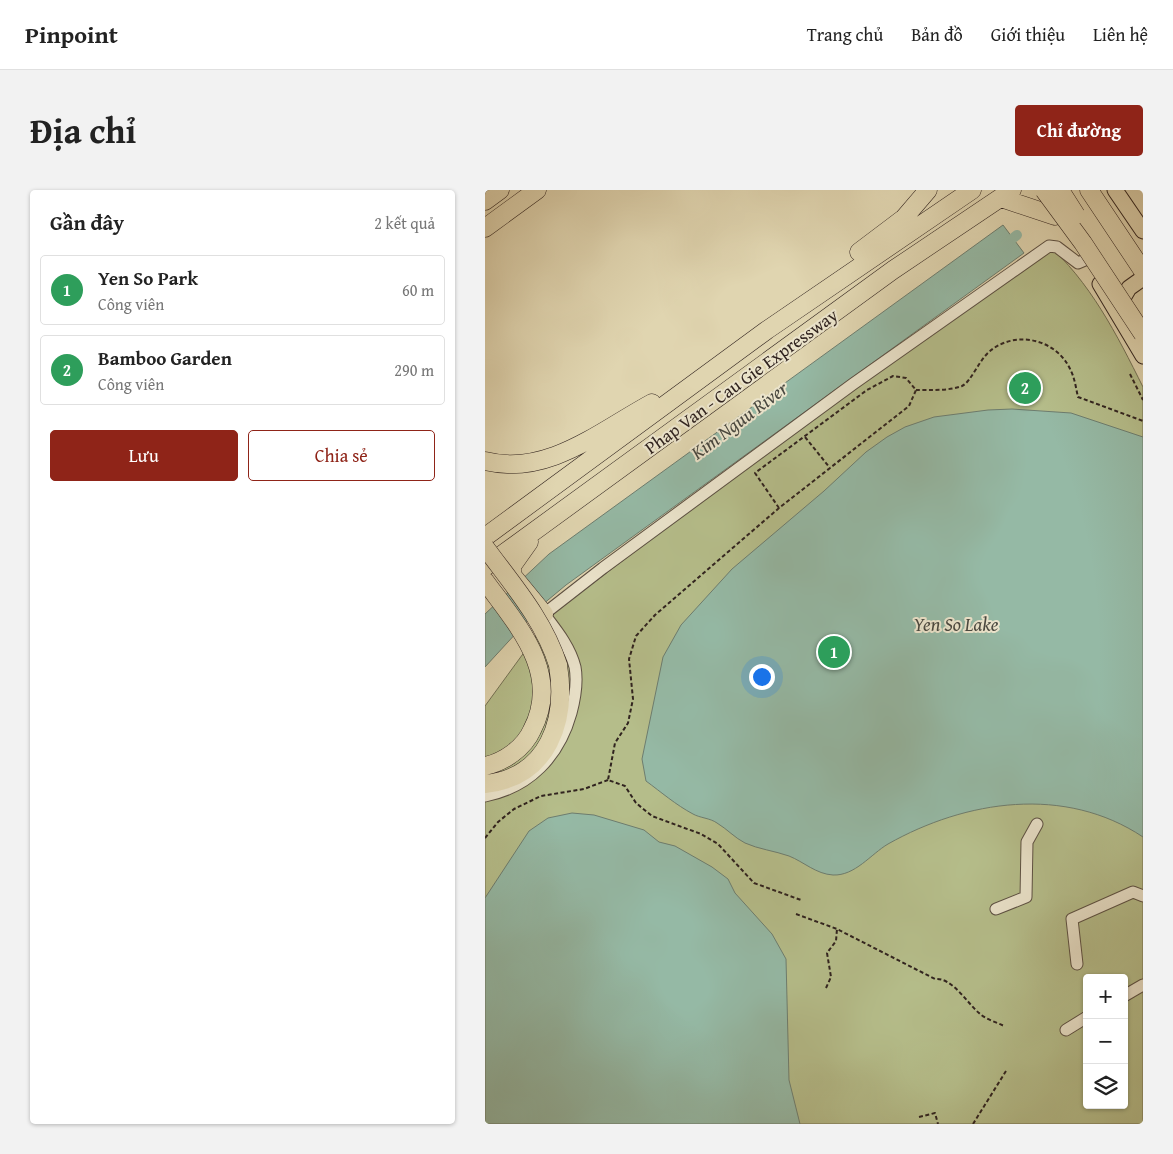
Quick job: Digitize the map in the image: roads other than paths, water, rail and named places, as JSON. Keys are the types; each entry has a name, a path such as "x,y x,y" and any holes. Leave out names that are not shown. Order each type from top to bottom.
{"highway":[{"path":"485,228 537,190"},
{"path":"767,330 848,260 904,218 928,190"},
{"name":"Phap Van - Cau Gie Expressway","path":"485,537 767,330 972,190"},
{"path":"1044,190 1109,280 1143,334"},
{"path":"1060,190 1143,316"},
{"path":"1089,190 1143,271"},
{"path":"1103,190 1143,267"},
{"path":"1009,192 1024,204 1055,216"},
{"name":"Phap Van - Cau Gie Expressway","path":"485,567 893,270 1009,192"},
{"path":"485,461 512,465 552,458 714,369"},
{"path":"485,766 504,758 529,737 542,705 539,670 524,634 485,579 529,542 559,513"},
{"path":"529,542 512,566 512,575 542,612"},
{"path":"485,547 539,622 551,644 558,665 562,689 561,710 546,748 532,763 514,775 485,784"}],"main road":[{"path":"1037,190 1085,260 1143,356"},
{"path":"1118,192 1143,231"},
{"path":"1116,310 1129,288 1143,278"}],"street":[{"path":"485,796 515,786 533,775 550,758 565,735 577,688 575,667 564,639 542,612 845,389 1049,246 1057,247 1078,262 1085,260"},
{"path":"997,909 1026,896 1027,842 1037,824"},
{"path":"1077,964 1072,919 1133,892 1143,896"},
{"path":"1128,994 1143,985"},
{"path":"1066,1030 1085,1019"}],"water":[{"name":"Kim Nguu River","path":"1003,225 1024,253 566,585 542,605 485,667 485,614 549,554"},
{"name":"Yen So Lake","path":"1012,409 1071,413 1143,437 1143,837 1113,821 1081,810 1049,805 1015,804 982,809 950,817 918,829 888,844 856,868 833,875 816,870 789,856 745,843 714,821 696,815 675,803 646,781 642,759 663,657 681,625 732,569 824,491 866,452 887,437 905,427 934,417"},
{"path":"572,813 594,815 644,830 659,842 675,846 712,867 728,879 735,893 772,934 786,959 789,1080 800,1124 485,1124 485,898 529,831 548,818"}],"waterway":[{"name":"Kim Nguu River","path":"1002,247 1017,235"}],"place":[{"name":"Bamboo Garden","path":"1025,388"},
{"name":"Yen So Park","path":"834,652"}]}
